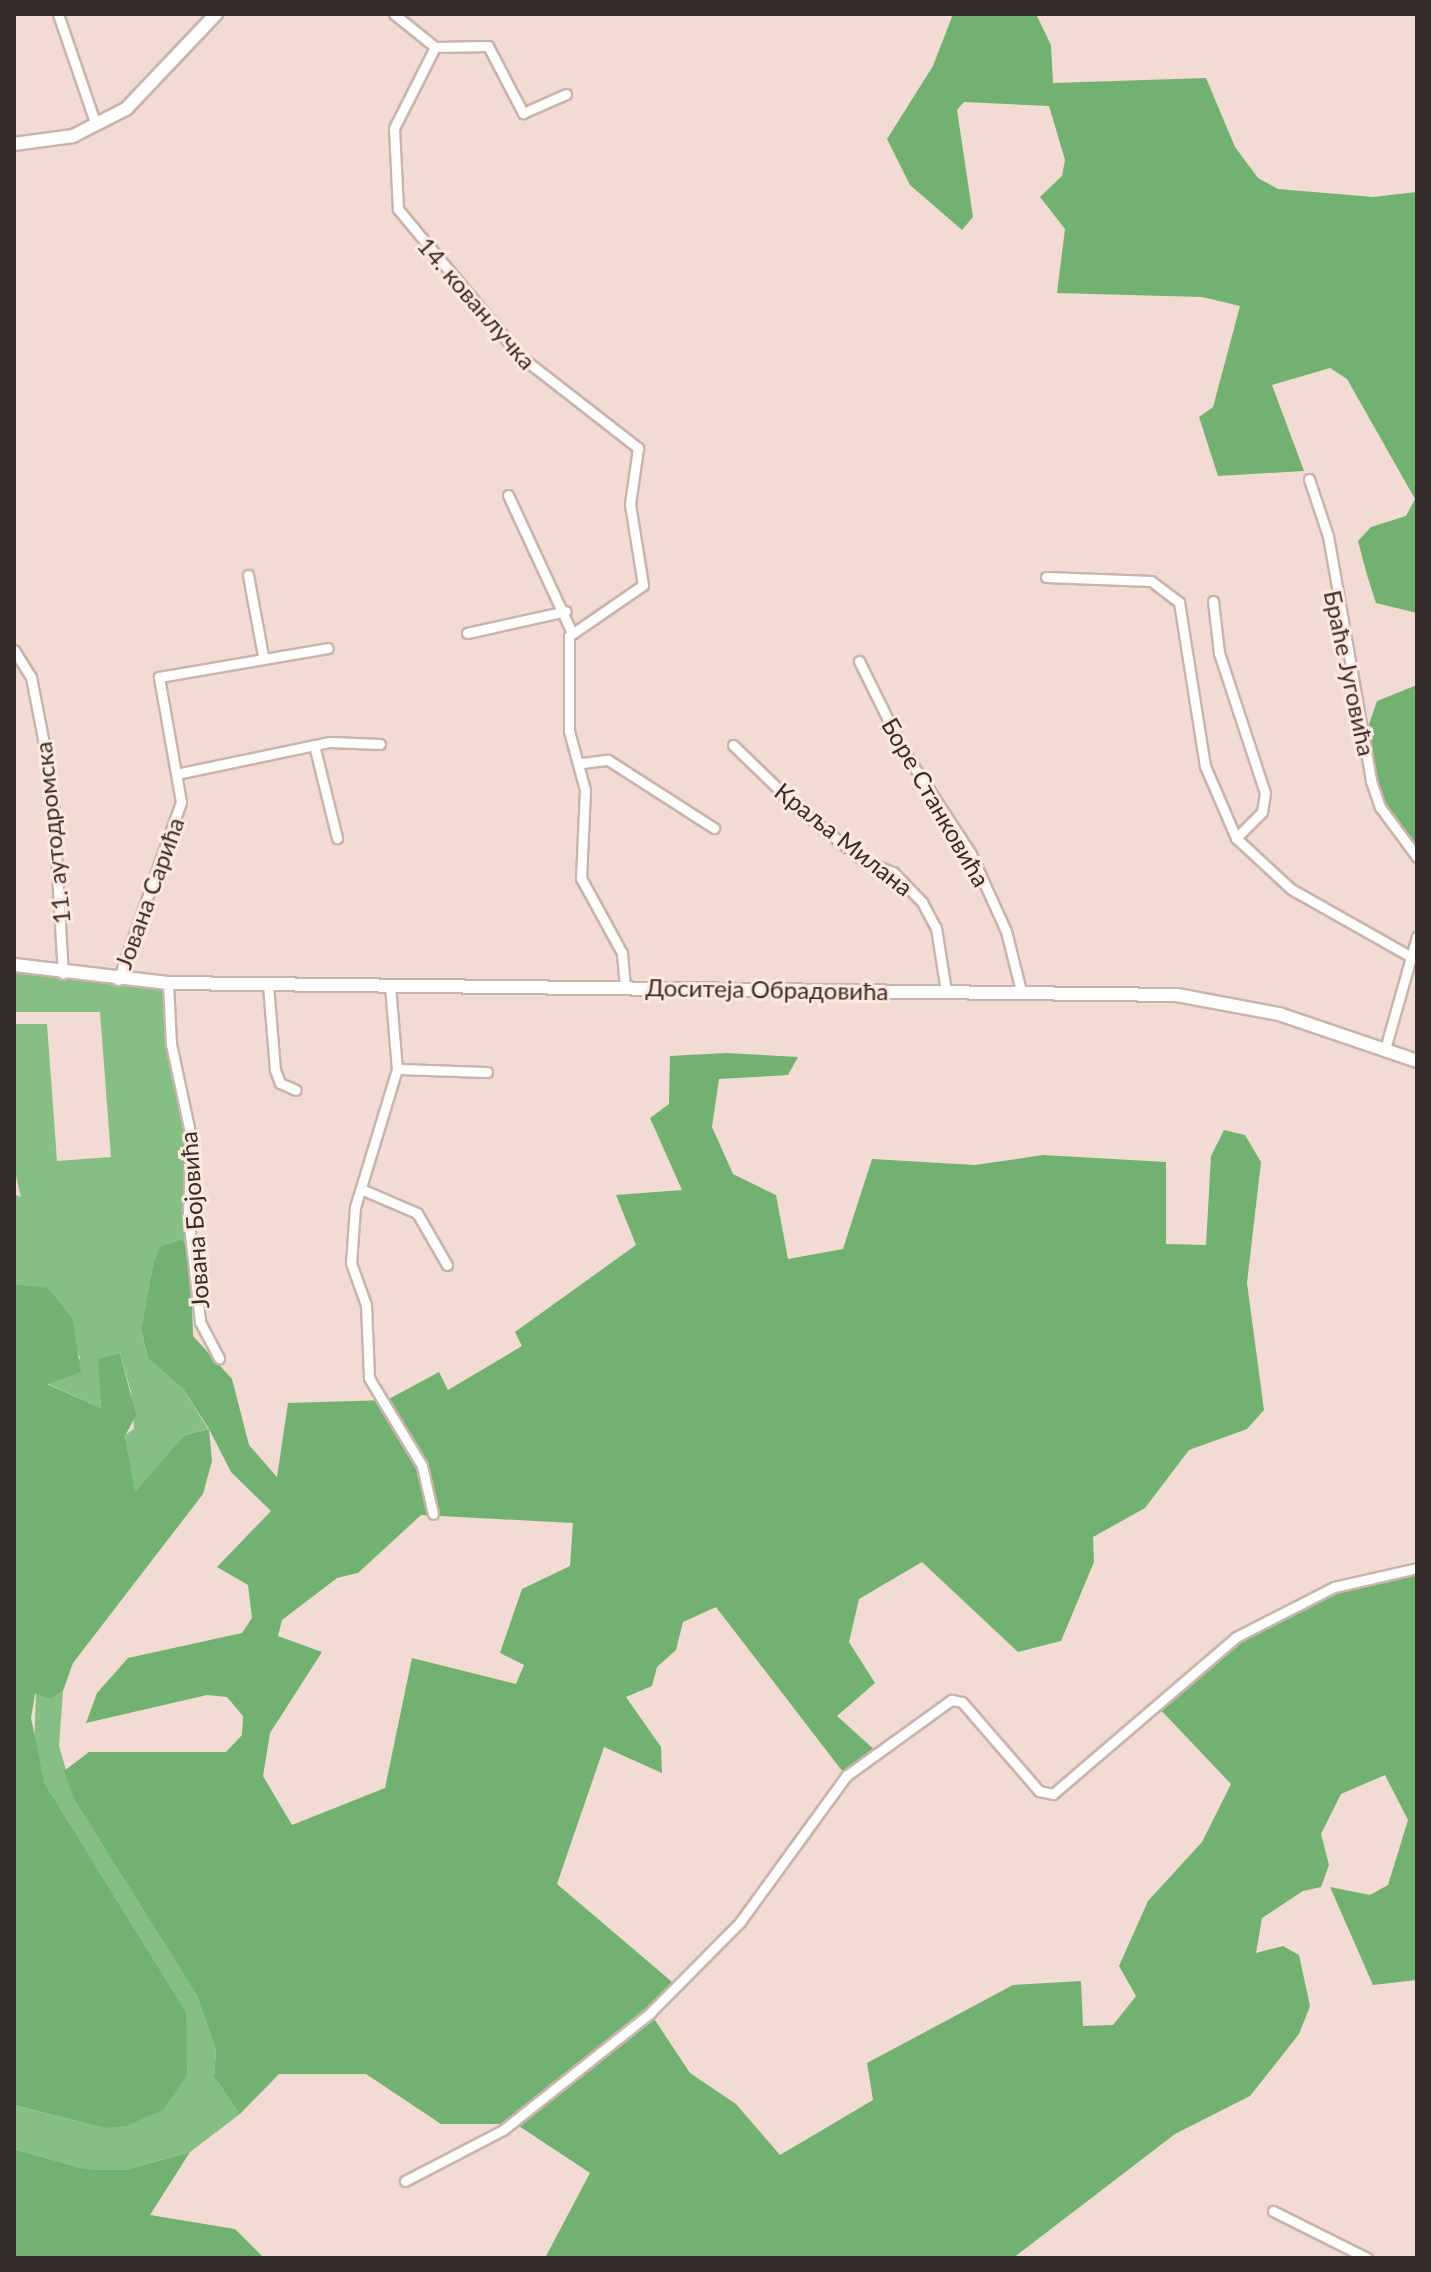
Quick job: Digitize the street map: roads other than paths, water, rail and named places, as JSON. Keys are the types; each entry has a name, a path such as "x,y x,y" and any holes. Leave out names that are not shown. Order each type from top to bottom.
{"main road":[{"path":"14,144 46,142 96,125 154,86 216,14"},
{"name":"Доситеја Обрадовића","path":"14,965 112,980 168,983 1021,991 1218,1000 1417,1061"}],"street":[{"path":"58,14 96,125"},
{"path":"394,14 435,47 488,46 523,113 566,94"},
{"name":"14. кованлучка","path":"435,47 394,128 398,209 520,356 638,448 630,504 643,585 571,631"},
{"name":"Браће Југовића","path":"1309,479 1328,536 1371,781 1380,807 1417,857"},
{"path":"508,495 566,611 571,631 569,731 582,763 581,878 622,953 625,988"},
{"path":"248,575 263,656"},
{"path":"1046,577 1151,581 1179,602 1205,766 1236,838 1291,889 1411,957"},
{"path":"1213,601 1219,653 1265,793 1262,812 1236,838"},
{"path":"467,633 566,611"},
{"name":"Јована Сарића","path":"112,980 170,848 181,773 159,677 263,656 328,648"},
{"name":"11. аутодромска","path":"14,650 31,677 52,785 63,974"},
{"name":"Боре Станковића","path":"859,661 903,750 971,854 1006,931 1021,991"},
{"path":"181,773 314,745 380,744"},
{"path":"314,745 337,838"},
{"name":"Краља Милана","path":"733,745 799,809 864,861 893,872 922,902 936,928 946,991"},
{"path":"582,763 608,760 714,828"},
{"path":"1385,1049 1417,936"},
{"name":"Јована Бојовића","path":"168,983 171,1044 191,1137 188,1216 200,1322 219,1358"},
{"path":"268,985 275,1070 280,1083 296,1090"},
{"path":"390,986 397,1069 361,1189 351,1263 366,1305 369,1378 422,1466 433,1514"},
{"path":"397,1069 487,1072"},
{"path":"361,1189 417,1213 447,1265"},
{"path":"405,2181 503,2130 650,2013 740,1922 846,1776 951,1700 962,1702 1039,1791 1053,1794 1236,1637 1334,1587 1417,1568"},
{"path":"1273,2211 1367,2258"}]}
